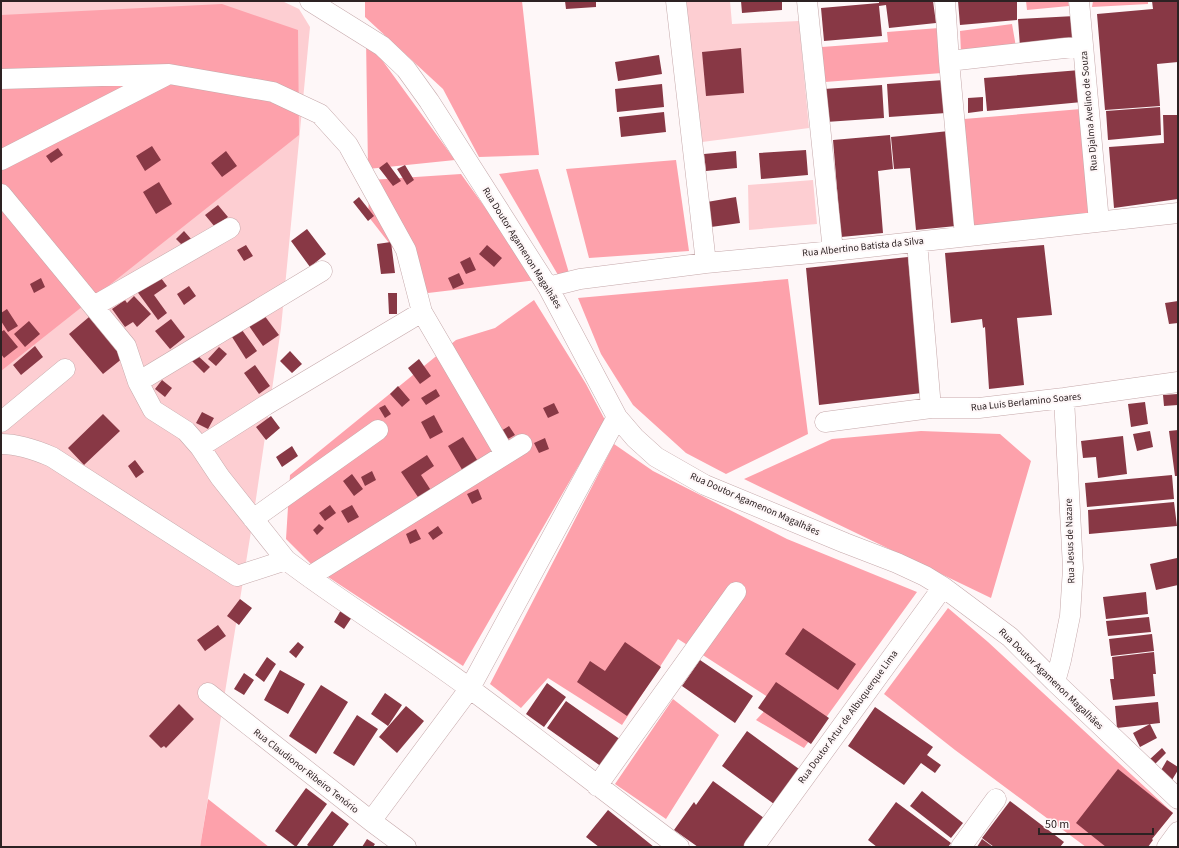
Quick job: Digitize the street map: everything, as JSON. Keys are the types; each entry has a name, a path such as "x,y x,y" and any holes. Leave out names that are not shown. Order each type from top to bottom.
{"street":[{"name":"Rua Doutor Agamenon Magalhães","path":"310,1 382,46 406,69 429,100 548,287 617,417 635,438 656,457 705,485 837,540 897,563 925,576 942,587 1010,636 1054,682 1178,800"},
{"path":"676,1 706,263"},
{"path":"807,1 833,251"},
{"path":"944,1 965,236"},
{"name":"Rua Djalma Avelino de Souza","path":"1079,1 1100,222"},
{"path":"949,61 1083,46"},
{"path":"1,160 169,74"},
{"path":"1,79 169,74 273,92 320,114 348,145 406,250 422,312 505,454"},
{"path":"1,194 126,346 138,382 153,410 186,431 200,447 220,477 286,560 412,646 470,688 679,847"},
{"name":"Rua Albertino Batista da Silva","path":"548,287 580,279 706,263 833,251 1178,213"},
{"path":"94,306 230,228"},
{"path":"917,242 931,408"},
{"path":"138,382 322,272"},
{"path":"200,447 266,404 422,312"},
{"path":"1,422 65,369"},
{"name":"Rua Luis Berlamino Soares","path":"825,422 931,408 980,408 1178,382"},
{"name":"Rua Jesus de Nazare","path":"1054,682 1061,660 1070,616 1073,568 1064,398"},
{"path":"371,822 470,688 617,417"},
{"path":"253,519 378,430"},
{"path":"1,444 12,444 38,451 52,457 237,576 286,560"},
{"path":"309,577 522,444"},
{"name":"Rua Doutor Artur de Albuquerque Lima","path":"754,847 942,587"},
{"path":"598,786 736,592"},
{"name":"Rua Claudionor Ribeiro Tenório","path":"208,694 371,822 406,847"},
{"path":"961,847 996,799"},
{"path":"1167,847 1178,832"}],"shaded area":[{"path":"1,1 282,1 299,9 310,27 281,328 253,519 200,847 1,847"},
{"path":"365,1 522,1 539,155 479,157 443,89 365,17"},
{"path":"686,1 730,1 732,24 799,21 809,128 702,142"},
{"path":"1026,1 1068,1 1069,6 1027,10"},
{"path":"1093,1 1148,1 1148,4 1092,7"},
{"path":"222,4 298,30 299,135 1,371 1,15"},
{"path":"1012,24 1016,47 961,53 960,31"},
{"path":"939,28 942,73 825,82 822,47 888,42 887,32"},
{"path":"366,38 455,160 368,169"},
{"path":"1081,109 1091,216 970,228 964,119"},
{"path":"676,160 689,251 589,258 566,169"},
{"path":"538,169 569,273 558,275 499,174"},
{"path":"461,174 537,280 428,293 368,216 370,180"},
{"path":"813,180 817,224 749,230 748,185"},
{"path":"788,279 808,434 726,474 686,453 633,405 601,354 578,298"},
{"path":"534,300 586,384 605,420 463,666 316,569 286,539 290,475 456,340 495,328"},
{"path":"921,431 1000,434 1031,461 991,598 744,479 832,439"},
{"path":"614,444 653,471 787,539 917,592 804,748 756,720 774,701 678,639 622,725 548,678 521,708 490,684"},
{"path":"948,608 988,642 1173,813 1145,847 1086,847 955,750 884,694"},
{"path":"673,699 719,735 666,819 615,784"},
{"path":"208,799 269,847 200,847"}],"building":[{"path":"565,1 596,1 596,7 566,9"},
{"path":"741,1 782,1 782,10 742,13"},
{"path":"879,1 933,1 936,23 889,28 886,5 879,6 882,36 824,41 821,8 879,3"},
{"path":"958,1 1017,1 1017,20 960,25"},
{"path":"1152,1 1178,1 1178,62 1157,64 1160,106 1105,110 1097,14 1153,9"},
{"path":"1075,16 1077,41 1020,47 1018,19"},
{"path":"741,48 744,93 706,96 702,52"},
{"path":"659,55 662,74 618,81 615,62"},
{"path":"1080,70 1082,102 987,111 984,78"},
{"path":"944,80 946,113 889,117 887,84"},
{"path":"662,84 664,107 617,112 615,89"},
{"path":"882,85 884,118 826,122 824,89"},
{"path":"983,97 983,111 968,113 968,98"},
{"path":"1160,107 1161,135 1108,140 1106,111"},
{"path":"664,112 666,132 621,137 619,117"},
{"path":"1163,115 1178,115 1178,199 1114,208 1109,147 1164,143"},
{"path":"949,131 956,226 916,230 910,168 894,169 891,137"},
{"path":"890,135 893,169 878,171 883,233 841,237 833,140"},
{"path":"152,146 161,160 145,171 136,156"},
{"path":"58,148 63,155 51,163 46,156"},
{"path":"806,150 808,175 761,179 759,153"},
{"path":"226,151 237,166 222,177 211,163"},
{"path":"736,151 737,168 706,171 704,154"},
{"path":"387,162 401,181 393,186 379,168"},
{"path":"405,165 414,180 407,185 397,169"},
{"path":"159,182 172,204 156,214 143,192"},
{"path":"359,197 374,216 368,221 353,202"},
{"path":"736,197 740,223 711,227 707,202"},
{"path":"218,205 228,217 215,227 205,215"},
{"path":"307,229 326,254 310,267 291,241"},
{"path":"184,231 192,240 184,247 176,239"},
{"path":"391,242 395,273 381,274 377,244"},
{"path":"246,245 253,256 244,261 237,250"},
{"path":"487,245 502,258 494,267 479,254"},
{"path":"1044,245 1052,315 1017,318 1024,385 989,389 985,327 983,328 982,319 951,323 945,253"},
{"path":"470,257 476,270 466,274 460,262"},
{"path":"908,257 922,393 819,405 806,268"},
{"path":"459,273 464,284 453,289 448,278"},
{"path":"158,274 167,286 154,295 167,313 158,320 136,290"},
{"path":"41,278 45,287 34,293 30,284"},
{"path":"189,286 196,296 184,305 177,294"},
{"path":"388,293 397,293 397,314 389,314"},
{"path":"134,296 151,314 137,327 133,322 125,327 112,309 125,300 127,303"},
{"path":"1178,301 1178,323 1169,324 1165,303"},
{"path":"7,309 18,326 8,332 1,321 1,313"},
{"path":"264,315 279,335 263,346 249,326"},
{"path":"89,317 123,358 103,374 69,334"},
{"path":"171,319 185,337 170,349 155,331"},
{"path":"29,321 40,334 25,347 14,334"},
{"path":"4,330 18,347 4,358 1,354 1,332"},
{"path":"242,330 257,351 246,359 232,337"},
{"path":"35,346 43,357 21,375 13,365"},
{"path":"219,347 227,354 216,366 208,359"},
{"path":"290,351 302,364 292,373 280,361"},
{"path":"196,354 210,367 204,373 191,360"},
{"path":"419,359 431,376 420,384 408,368"},
{"path":"255,365 270,386 259,394 244,373"},
{"path":"162,380 172,388 165,397 155,389"},
{"path":"398,386 410,400 402,407 390,394"},
{"path":"436,389 440,396 426,405 421,398"},
{"path":"1178,394 1178,405 1164,406 1163,395"},
{"path":"1145,402 1148,424 1131,427 1128,404"},
{"path":"554,403 559,413 548,418 543,408"},
{"path":"385,405 391,414 385,418 379,408"},
{"path":"202,412 214,418 208,429 196,423"},
{"path":"103,414 120,431 84,465 68,448"},
{"path":"434,415 443,432 430,439 421,422"},
{"path":"271,416 280,428 266,440 256,427"},
{"path":"509,426 515,435 506,440 501,431"},
{"path":"1178,430 1178,476 1175,476 1169,431"},
{"path":"1150,431 1153,447 1137,451 1133,434"},
{"path":"1123,436 1127,474 1098,478 1096,457 1083,458 1081,441"},
{"path":"463,437 479,463 464,473 448,446"},
{"path":"545,438 549,449 539,453 534,443"},
{"path":"292,446 298,456 282,467 276,457"},
{"path":"427,455 434,466 421,475 432,492 420,500 401,472"},
{"path":"135,460 144,472 136,478 128,466"},
{"path":"372,471 376,480 365,486 361,477"},
{"path":"352,474 363,489 354,496 343,481"},
{"path":"1172,475 1174,499 1087,507 1085,483"},
{"path":"478,489 482,499 472,504 467,494"},
{"path":"1174,502 1177,526 1089,534 1088,510"},
{"path":"330,505 336,513 325,521 319,513"},
{"path":"352,505 359,517 348,523 341,511"},
{"path":"319,524 324,528 317,535 313,530"},
{"path":"438,526 443,533 433,540 428,533"},
{"path":"416,529 421,539 410,544 406,534"},
{"path":"1177,558 1178,585 1156,590 1150,564"},
{"path":"1146,592 1148,614 1106,619 1103,597"},
{"path":"240,599 252,608 239,625 227,616"},
{"path":"341,610 352,617 344,629 334,622"},
{"path":"1149,617 1151,632 1108,636 1106,621"},
{"path":"218,625 226,636 205,651 197,640"},
{"path":"803,628 856,664 838,690 785,654"},
{"path":"1152,634 1154,651 1111,656 1109,639"},
{"path":"298,642 304,647 296,658 289,652"},
{"path":"625,642 661,667 627,716 577,682 590,661 605,671"},
{"path":"1154,652 1156,674 1153,674 1155,696 1113,700 1110,679 1114,679 1112,657"},
{"path":"267,657 276,664 264,682 255,675"},
{"path":"700,660 753,696 735,723 682,686"},
{"path":"280,670 305,684 288,714 264,700"},
{"path":"244,673 254,680 244,695 234,689"},
{"path":"776,682 829,718 811,744 758,708"},
{"path":"547,683 566,697 544,727 526,714"},
{"path":"321,685 348,702 316,754 289,736"},
{"path":"385,693 402,705 388,726 371,714"},
{"path":"566,701 621,740 602,767 547,728"},
{"path":"1158,702 1160,723 1117,728 1115,706"},
{"path":"179,704 194,719 166,748 164,746 161,748 149,736"},
{"path":"406,706 424,721 397,753 379,737"},
{"path":"875,707 933,747 927,755 941,765 935,773 921,763 904,785 848,746"},
{"path":"357,715 378,729 354,766 333,753"},
{"path":"1150,724 1157,738 1140,747 1133,733"},
{"path":"747,731 799,769 774,804 722,766"},
{"path":"1162,748 1166,753 1154,765 1149,760"},
{"path":"1167,760 1178,767 1178,770 1172,780 1160,772"},
{"path":"1118,769 1173,813 1152,839 1153,840 1148,847 1106,847 1076,823"},
{"path":"713,781 764,818 745,847 698,847 674,830 694,802 696,805"},
{"path":"306,788 327,804 296,847 275,831"},
{"path":"922,791 963,823 951,838 910,806"},
{"path":"1010,801 1064,842 1060,847 994,847 982,838"},
{"path":"896,802 951,843 948,847 877,847 868,840"},
{"path":"608,810 654,847 599,847 586,837"},
{"path":"332,811 349,824 332,847 310,847 307,845"},
{"path":"367,839 375,844 373,847 362,847"},
{"path":"982,839 993,847 977,847"}]}
